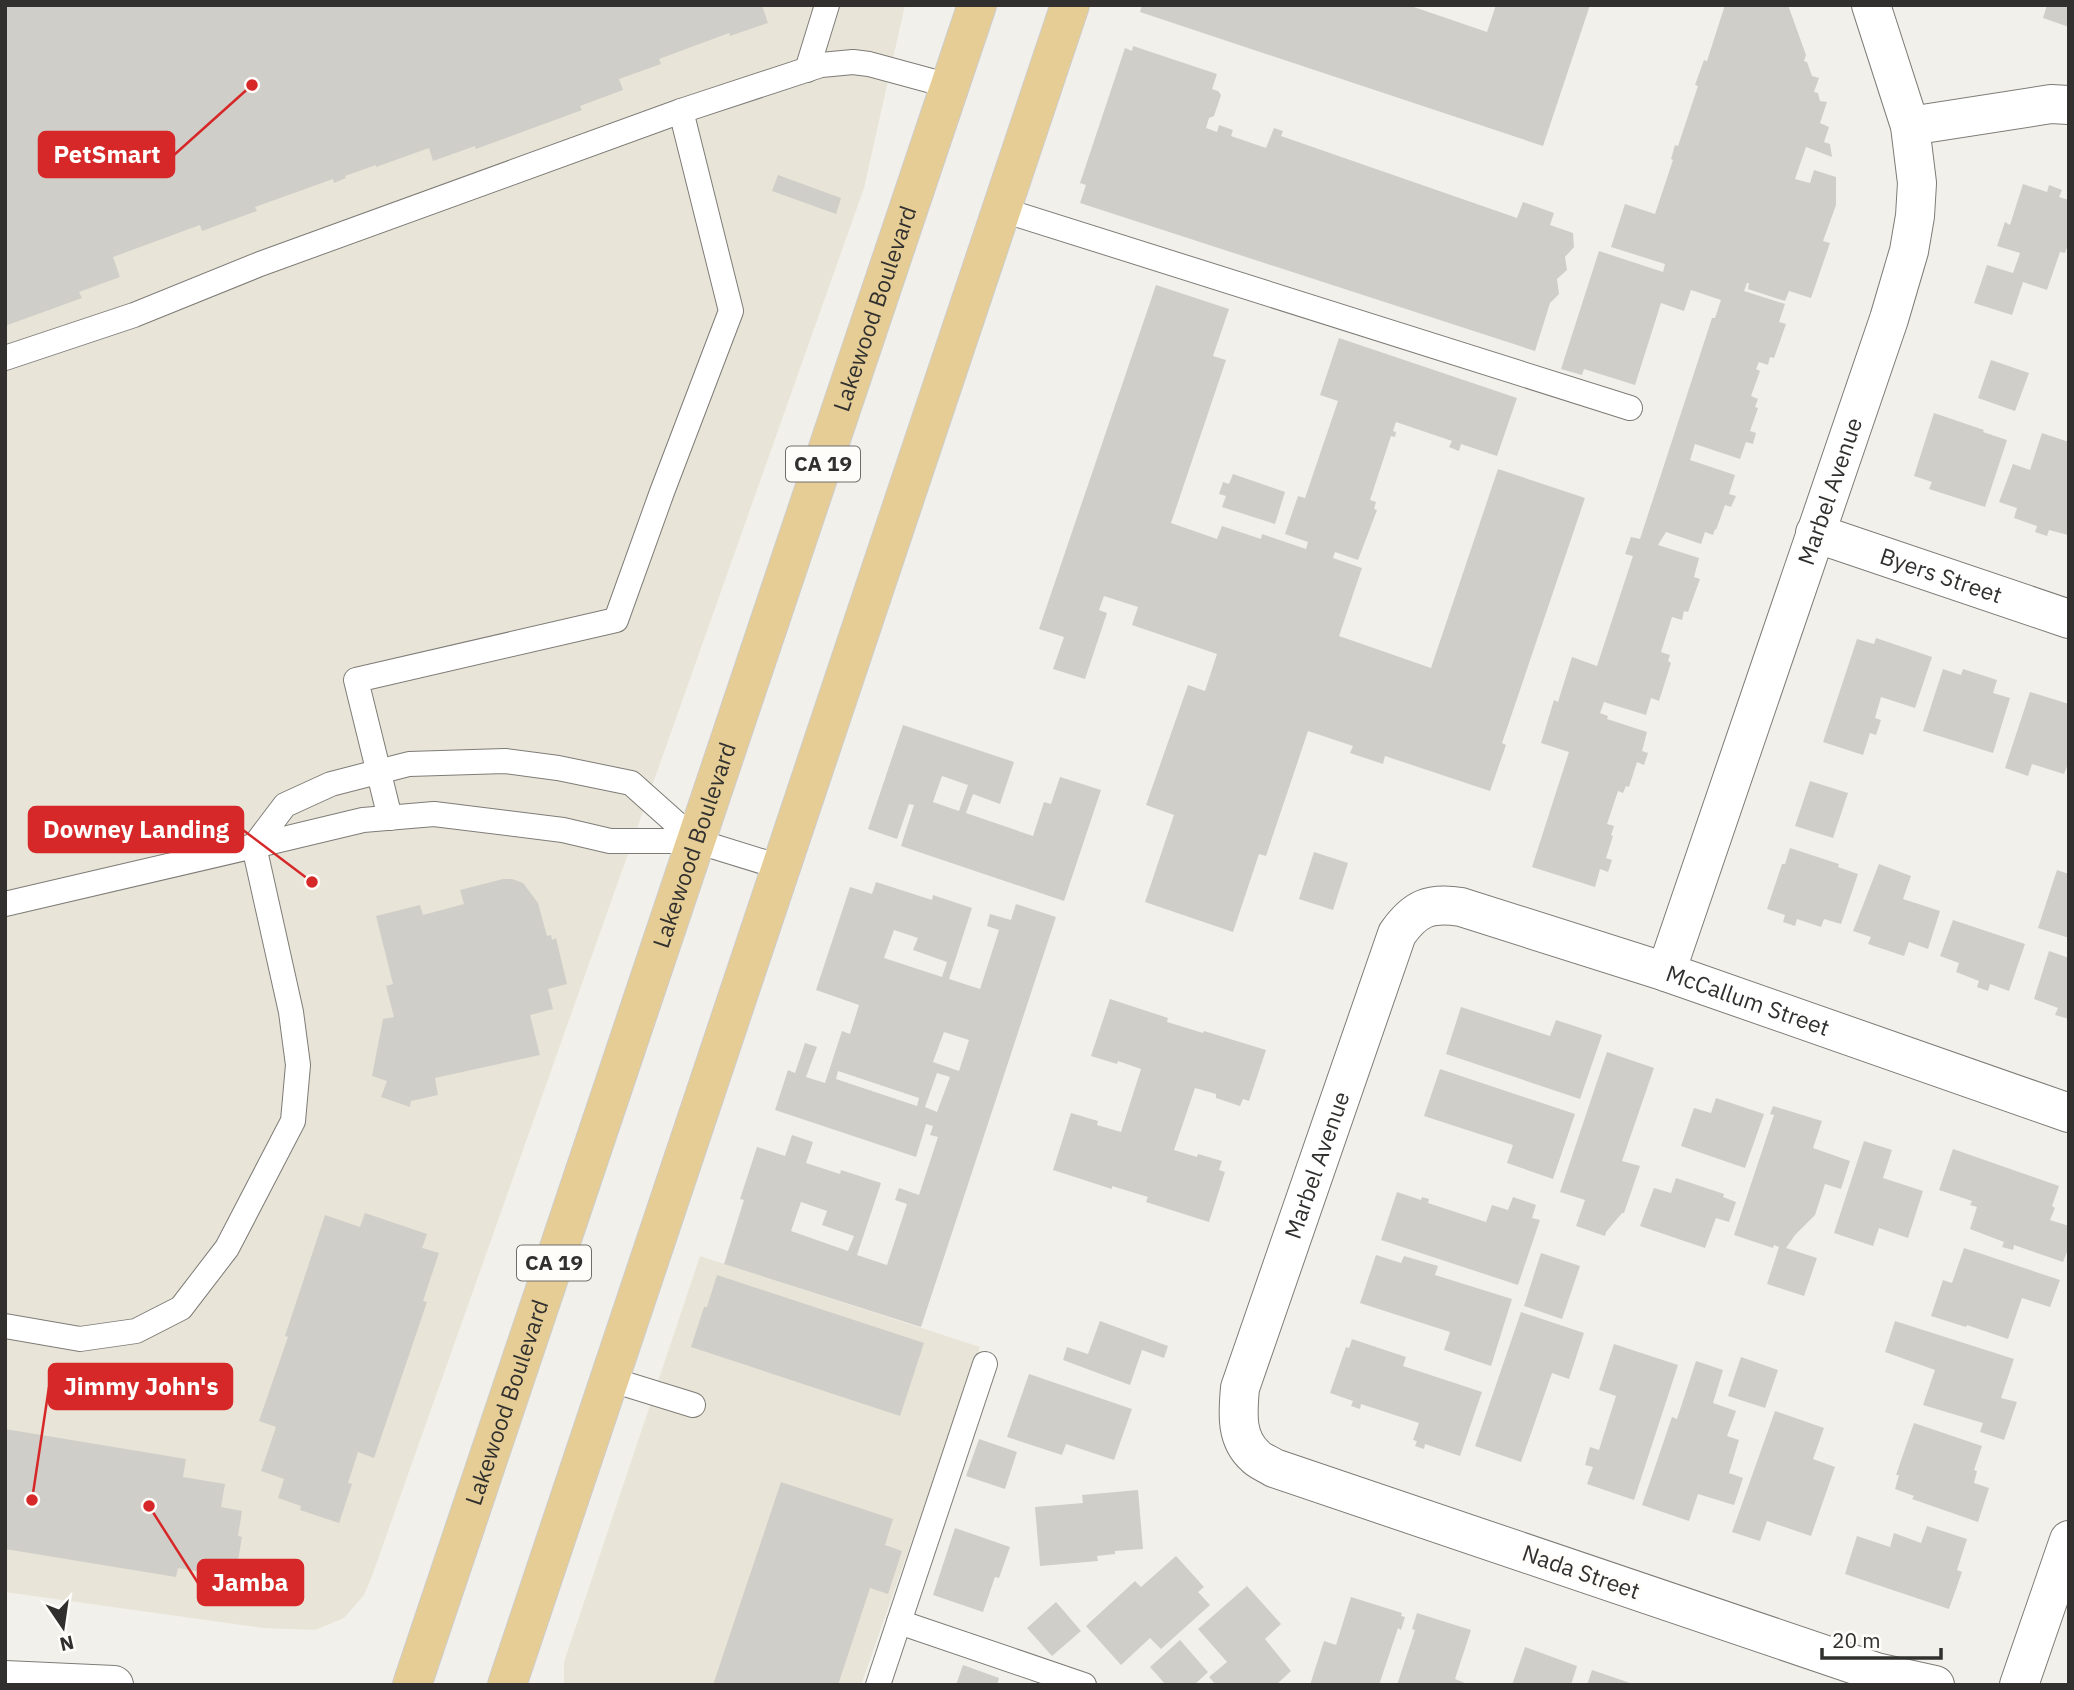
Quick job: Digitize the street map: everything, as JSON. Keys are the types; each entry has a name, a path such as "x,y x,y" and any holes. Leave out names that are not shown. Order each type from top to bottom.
{"main road":[{"name":"Lakewood Boulevard","path":"412,1685 977,5"},
{"path":"507,1685 1070,5"}],"street":[{"name":"Marbel Avenue","path":"1666,972 1889,319 1909,251 1917,183 1910,126 1871,5"},
{"path":"1910,126 2051,104 2069,106"},
{"name":"Byers Street","path":"1815,533 2069,619"},
{"name":"McCallum Street","path":"1424,908 1442,904 1461,907 1666,972 2069,1113"},
{"name":"Marbel Avenue","path":"1241,1436 1237,1414 1240,1388 1397,934 1408,919 1424,908"},
{"name":"Nada Street","path":"1241,1436 1255,1457 1274,1468 1876,1672 1935,1685"},
{"path":"2018,1685 2069,1540"},
{"path":"5,1680 95,1684"}],"lane":[{"path":"807,70 827,5"},
{"path":"5,358 134,315 260,264 681,111 807,70 837,63 869,64 950,86"},
{"path":"390,818 356,680 616,620 731,311 681,111"},
{"path":"1000,209 1630,408"},
{"path":"254,846 285,806 331,784 409,764 505,761 558,768 631,783 696,841"},
{"path":"5,904 363,820 434,814 563,830 610,841 696,841 780,867"},
{"path":"5,1326 80,1339 136,1331 181,1308 227,1248 287,1133 293,1121 298,1065 291,1012 254,846"},
{"path":"878,1685 985,1364"},
{"path":"609,1379 693,1405"},
{"path":"900,1622 1084,1685"}],"shaded area":[{"path":"5,5 905,5 864,188 372,1576 364,1595 344,1618 315,1630 263,1628 5,1592"},
{"path":"700,1256 980,1347 861,1685 564,1685 564,1662"}],"building":[{"path":"5,5 762,5 768,23 730,36 729,33 659,59 661,64 619,79 623,90 580,106 582,110 476,149 475,146 433,161 429,148 345,176 346,178 334,183 333,179 255,207 257,211 202,231 200,225 113,257 120,277 79,292 82,298 5,326"},
{"path":"1142,5 1408,5 1487,32 1496,5 1590,5 1543,146 1140,12"},
{"path":"1725,5 1788,5 1806,55 1804,61 1807,62 1812,76 1819,78 1814,92 1818,93 1820,101 1827,102 1820,123 1829,127 1824,142 1830,144 1832,157 1806,147 1795,179 1810,183 1814,170 1836,177 1836,205 1823,241 1830,243 1811,298 1789,291 1785,301 1748,289 1749,283 1744,291 1785,304 1779,322 1786,324 1774,358 1770,357 1768,365 1759,362 1756,369 1760,371 1751,396 1758,399 1755,407 1758,408 1750,431 1756,433 1753,444 1746,442 1740,459 1695,444 1690,460 1735,475 1729,494 1736,496 1731,507 1725,505 1713,535 1705,532 1701,544 1666,532 1658,545 1699,558 1694,577 1700,579 1688,612 1684,611 1682,620 1672,617 1661,652 1670,655 1668,661 1671,663 1659,701 1651,698 1646,715 1604,702 1600,713 1608,716 1607,719 1647,732 1642,751 1648,753 1644,765 1637,762 1629,787 1626,786 1623,793 1618,791 1607,824 1614,826 1606,858 1612,860 1608,872 1600,869 1595,887 1532,867 1569,752 1541,743 1554,700 1558,702 1572,657 1597,666 1633,556 1625,554 1631,537 1640,539 1712,318 1715,318 1721,300 1691,290 1684,311 1661,303 1635,385 1584,369 1582,375 1561,369 1599,251 1663,272 1665,264 1611,247 1625,204 1655,214 1673,160 1671,159 1675,145 1678,146 1698,86 1695,85 1704,60 1707,61"},
{"path":"2047,5 2069,5 2069,27 2043,18"},
{"path":"1133,46 1217,74 1212,89 1221,95 1214,116 1209,118 1206,128 1217,132 1219,125 1233,130 1231,136 1266,148 1274,128 1283,131 1281,136 1517,218 1523,202 1554,213 1550,225 1573,233 1574,247 1565,257 1567,270 1557,279 1559,294 1550,303 1535,351 1080,203 1086,185 1080,183 1125,48 1132,51"},
{"path":"778,175 841,198 836,214 772,191"},
{"path":"2023,184 2047,192 2049,185 2062,190 2059,197 2069,200 2069,242 2065,253 2060,252 2047,290 2023,282 2012,315 1974,303 1987,265 2013,273 2020,253 1997,246 2005,222 2010,225"},
{"path":"1156,285 1229,309 1213,356 1226,360 1171,523 1217,539 1222,526 1261,539 1262,534 1306,549 1308,542 1285,534 1298,496 1305,498 1338,401 1320,395 1339,338 1517,398 1497,456 1461,444 1459,451 1449,447 1452,441 1396,422 1393,431 1396,432 1395,437 1391,436 1370,500 1376,502 1374,509 1377,510 1358,560 1335,552 1333,558 1362,568 1339,636 1431,668 1498,469 1585,498 1502,743 1506,745 1490,791 1385,756 1383,764 1350,753 1353,746 1308,731 1266,856 1259,854 1233,932 1145,902 1174,815 1146,805 1188,685 1205,691 1217,654 1132,625 1138,607 1104,596 1099,610 1107,613 1085,679 1053,669 1064,637 1039,629"},
{"path":"1991,360 2029,373 2015,411 1978,398"},
{"path":"1934,413 2007,440 1985,507 1929,489 1932,482 1914,476"},
{"path":"2042,433 2069,442 2068,535 2049,530 2047,536 2035,532 2037,526 2014,518 2017,508 1999,502 2013,464 2030,470"},
{"path":"1233,474 1285,492 1275,524 1222,507 1226,496 1219,494 1223,482 1229,484"},
{"path":"1876,638 1932,657 1915,708 1881,697 1875,718 1881,720 1876,735 1870,733 1863,755 1823,742 1857,639 1874,644"},
{"path":"1943,669 1961,675 1963,669 1997,680 1993,693 2010,698 1993,753 1923,731"},
{"path":"2030,692 2069,704 2069,761 2064,774 2032,764 2028,776 2005,768"},
{"path":"903,725 1014,762 1000,804 973,794 966,813 1033,836 1044,802 1051,804 1060,777 1101,790 1064,901 901,846 914,805 909,804 897,839 868,829","holes":["942,776 968,785 959,811 933,802"]},
{"path":"1810,781 1848,793 1833,838 1795,826"},
{"path":"1790,848 1839,864 1838,867 1858,874 1841,924 1824,919 1821,927 1797,919 1795,926 1783,922 1785,915 1767,909"},
{"path":"1314,852 1348,863 1333,910 1299,899"},
{"path":"1879,864 1911,876 1903,899 1940,911 1928,949 1909,942 1904,956 1868,944 1871,937 1853,931"},
{"path":"2057,870 2069,874 2069,938 2038,928"},
{"path":"503,879 523,883 538,903 547,936 551,935 552,940 556,938 567,984 548,989 553,1009 530,1015 540,1055 435,1078 438,1095 411,1101 410,1107 381,1097 387,1081 372,1076 383,1019 394,1017 386,986 393,984 376,916 420,905 423,915 464,904 460,890"},
{"path":"876,882 932,900 933,895 972,908 949,979 980,989 999,930 987,926 990,914 1011,920 1016,904 1056,917 921,1327 724,1264 744,1200 740,1199 757,1147 785,1156 792,1135 813,1142 806,1163 840,1174 841,1170 881,1183 857,1255 887,1265 907,1204 895,1200 899,1188 919,1195 938,1137 930,1135 933,1126 926,1124 916,1157 775,1110 788,1070 795,1073 805,1043 817,1047 806,1077 825,1083 842,1031 850,1034 859,1005 816,990 850,887 872,894","holes":["894,930 918,938 913,950 947,962 942,977 884,958","944,1032 969,1040 959,1071 933,1062","838,1071 919,1098 917,1106 836,1079","937,1073 950,1077 937,1112 925,1107","801,1202 827,1211 822,1225 854,1236 848,1251 791,1231"]},
{"path":"1953,920 2025,944 2009,991 1990,984 1988,991 1977,987 1979,981 1956,972 1959,963 1940,956"},
{"path":"2049,951 2069,958 2069,1019 2055,1015 2058,1008 2034,999"},
{"path":"1110,999 1168,1018 1167,1022 1266,1050 1249,1101 1243,1099 1240,1106 1216,1098 1216,1094 1195,1088 1174,1150 1222,1161 1219,1170 1225,1172 1209,1222 1146,1202 1148,1197 1112,1186 1112,1189 1053,1170 1071,1113 1098,1121 1097,1125 1121,1132 1141,1069 1091,1056"},
{"path":"1461,1007 1550,1036 1556,1020 1602,1035 1580,1099 1446,1054"},
{"path":"1607,1052 1654,1068 1622,1161 1640,1166 1624,1213 1605,1236 1576,1226 1585,1200 1560,1192"},
{"path":"1440,1069 1575,1114 1553,1179 1507,1163 1513,1145 1424,1116"},
{"path":"1716,1098 1764,1114 1745,1168 1681,1146 1694,1108 1711,1113"},
{"path":"1773,1106 1822,1121 1813,1148 1850,1161 1841,1189 1825,1184 1815,1215 1786,1248 1817,1258 1804,1296 1767,1284 1779,1247 1774,1245 1773,1248 1734,1235 1774,1115 1770,1114"},
{"path":"1864,1141 1892,1150 1883,1178 1923,1191 1908,1238 1879,1228 1873,1246 1834,1233"},
{"path":"1953,1149 2059,1186 2050,1220 2069,1226 2069,1247 2063,1262 2014,1245 2013,1250 2002,1247 2004,1242 1970,1229 1977,1207 1970,1205 1972,1201 1939,1190"},
{"path":"1676,1178 1724,1194 1723,1197 1736,1202 1729,1222 1716,1218 1705,1248 1640,1226 1654,1188 1671,1193"},
{"path":"1397,1192 1421,1200 1422,1197 1429,1199 1428,1203 1486,1222 1492,1205 1508,1210 1513,1197 1536,1205 1532,1218 1540,1220 1518,1285 1381,1240"},
{"path":"365,1213 427,1234 422,1248 439,1253 423,1301 427,1302 374,1458 358,1452 348,1483 352,1484 339,1523 300,1510 301,1506 278,1498 284,1479 261,1471 276,1427 259,1421 325,1215 360,1227"},
{"path":"1964,1248 2060,1280 2050,1307 2022,1298 2008,1339 1931,1316 1943,1280 1952,1283"},
{"path":"1541,1253 1580,1266 1562,1319 1524,1306"},
{"path":"1376,1255 1401,1263 1404,1256 1438,1266 1435,1275 1512,1299 1491,1366 1444,1350 1450,1332 1360,1303"},
{"path":"717,1275 924,1343 900,1416 691,1347"},
{"path":"1521,1312 1584,1333 1569,1379 1552,1373 1521,1462 1475,1446"},
{"path":"1100,1321 1168,1346 1164,1358 1142,1350 1130,1385 1063,1360 1067,1347 1088,1354"},
{"path":"1895,1321 2014,1359 2001,1398 2017,1402 2004,1440 1980,1432 1983,1423 1923,1405 1935,1370 1885,1352"},
{"path":"1352,1339 1406,1357 1403,1366 1482,1392 1460,1456 1425,1444 1424,1449 1415,1446 1417,1441 1413,1440 1419,1423 1361,1404 1360,1409 1351,1406 1353,1401 1330,1393 1346,1347 1349,1348"},
{"path":"1614,1344 1678,1365 1634,1500 1587,1484 1593,1467 1585,1465 1590,1447 1599,1450 1616,1396 1599,1390"},
{"path":"1741,1357 1778,1370 1765,1408 1728,1396"},
{"path":"1696,1361 1723,1370 1713,1403 1736,1411 1727,1436 1739,1440 1729,1473 1743,1478 1734,1505 1698,1494 1689,1521 1642,1505 1672,1417 1677,1419"},
{"path":"1029,1374 1132,1409 1114,1460 1066,1444 1062,1455 1007,1437"},
{"path":"1775,1411 1824,1428 1813,1459 1835,1467 1811,1536 1767,1521 1760,1541 1732,1532"},
{"path":"1914,1423 1982,1446 1974,1470 1977,1471 1974,1483 1989,1488 1978,1522 1912,1499 1914,1496 1895,1489 1899,1475 1896,1475"},
{"path":"5,1429 186,1459 183,1477 225,1484 221,1507 242,1511 238,1536 242,1537 235,1578 178,1568 176,1577 5,1549"},
{"path":"979,1439 1017,1452 1005,1489 966,1476"},
{"path":"781,1482 893,1519 885,1545 902,1551 888,1594 870,1588 838,1685 713,1685"},
{"path":"1138,1490 1143,1549 1115,1551 1115,1554 1097,1556 1098,1561 1040,1566 1035,1507 1083,1503 1082,1495"},
{"path":"1927,1526 1967,1539 1957,1570 1962,1572 1949,1609 1845,1574 1857,1536 1890,1547 1894,1533 1921,1543"},
{"path":"955,1528 1010,1547 999,1578 995,1577 983,1612 933,1595"},
{"path":"1176,1556 1204,1587 1198,1592 1210,1605 1161,1649 1150,1638 1121,1665 1086,1626 1135,1581 1141,1587"},
{"path":"1247,1586 1281,1624 1265,1639 1291,1671 1276,1685 1216,1685 1209,1677 1227,1662 1198,1629"},
{"path":"1351,1597 1402,1613 1401,1616 1405,1617 1401,1630 1398,1628 1379,1685 1310,1685 1324,1641 1336,1645"},
{"path":"1056,1602 1081,1631 1052,1656 1027,1628"},
{"path":"1417,1613 1471,1630 1455,1679 1470,1685 1397,1685 1415,1630 1412,1629"},
{"path":"1180,1640 1208,1672 1194,1685 1166,1685 1150,1667"},
{"path":"1525,1647 1577,1666 1571,1685 1512,1685"},
{"path":"963,1665 999,1678 997,1685 956,1685"},
{"path":"1592,1670 1633,1684 1633,1685 1587,1685"}],"place":[{"name":"PetSmart","path":"252,85"},
{"name":"Downey Landing","path":"312,882"},
{"name":"Jimmy John's","path":"32,1500"},
{"name":"Jamba","path":"149,1506"}]}
